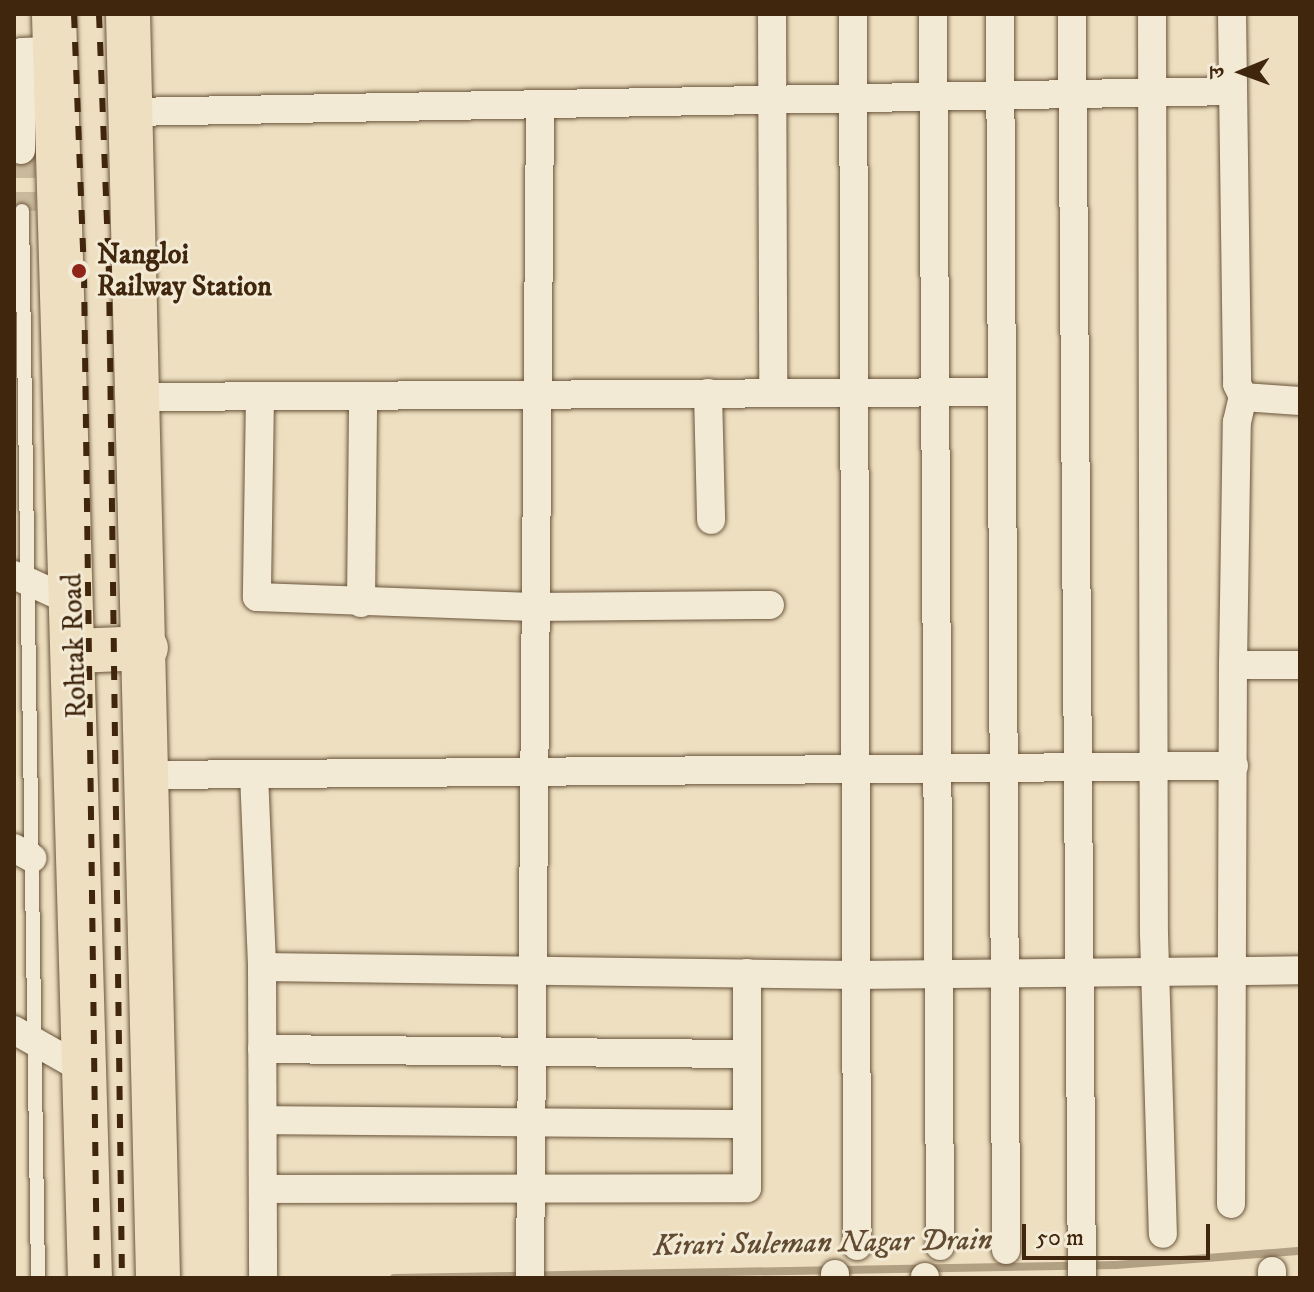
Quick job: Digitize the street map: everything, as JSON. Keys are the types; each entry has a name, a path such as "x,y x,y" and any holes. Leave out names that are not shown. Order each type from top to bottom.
{"highway":[{"path":"128,14 146,648 158,1278"},
{"name":"Rohtak Road","path":"36,42 73,602 88,1072 90,1278"},
{"path":"75,651 146,648"}],"street":[{"path":"772,14 773,392"},
{"path":"853,14 857,1246"},
{"path":"933,14 940,1246"},
{"path":"1000,14 1006,1250"},
{"path":"1072,14 1075,767 1082,1278"},
{"path":"1152,14 1154,767 1163,1234"},
{"path":"1231,1204 1233,665 1237,422 1243,397 1231,91 1232,14"},
{"path":"21,150 36,42"},
{"path":"130,112 1231,91"},
{"path":"530,1278 533,607 540,104"},
{"path":"139,397 1000,392"},
{"path":"708,393 711,520"},
{"path":"260,396 257,597 533,607 770,605"},
{"path":"361,603 363,396"},
{"path":"1243,397 1300,401"},
{"path":"21,579 73,602"},
{"path":"1233,665 1300,665"},
{"path":"149,775 1234,766"},
{"path":"254,774 262,967 263,1278"},
{"path":"262,967 855,975 1004,970 1300,970"},
{"path":"263,1189 747,1188 747,973"},
{"path":"25,1036 88,1072"},
{"path":"262,1049 747,1054"},
{"path":"263,1120 747,1124"}],"lane":[{"path":"22,211 25,1036 38,1278"}],"waterway":[{"name":"Kirari Suleman Nagar Drain","path":"394,1278 1116,1265 1300,1251"}],"tunnel":[{"path":"21,150 22,211"}],"railway":[{"path":"74,14 84,274 97,1278"},
{"path":"99,14 109,274 122,1278"}],"place":[{"name":"Nangloi Railway Station","path":"79,271"}]}
